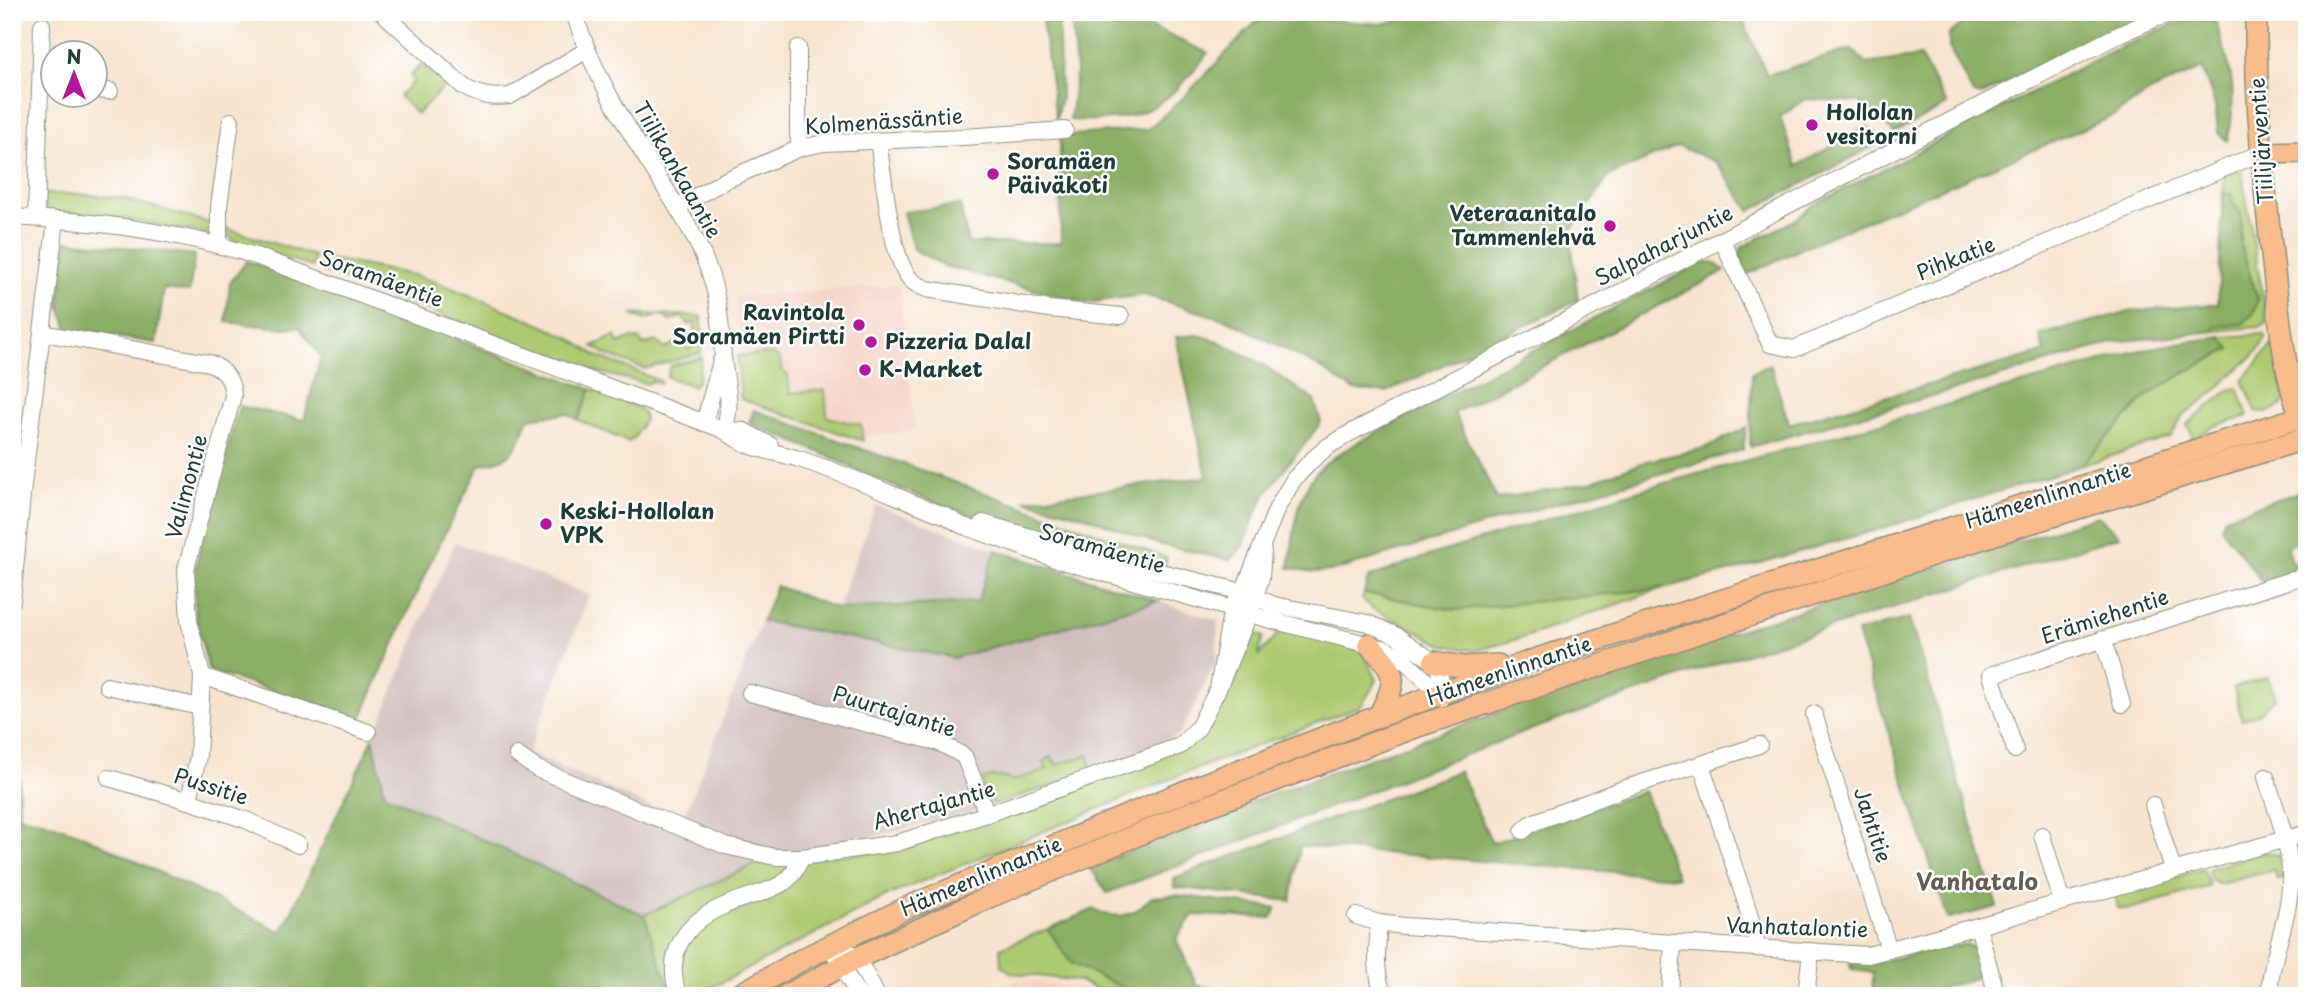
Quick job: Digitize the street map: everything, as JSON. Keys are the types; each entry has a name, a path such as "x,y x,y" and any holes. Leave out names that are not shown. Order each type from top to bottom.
{"main road":[{"name":"Tiilijärventie","path":"2256,12 2261,153 2280,327 2305,420"},
{"path":"2261,153 2307,152"},
{"name":"Tiilijärventie","path":"2274,270 2307,382"},
{"name":"Hämeenlinnantie","path":"737,996 905,908 1194,788 1378,716 1534,660 2305,420"},
{"name":"Hämeenlinnantie","path":"785,996 849,962 989,897 1179,817 1448,716 2000,532 2307,438"},
{"path":"1369,644 1390,667 1393,681 1390,695 1378,716"},
{"path":"1434,662 1448,666 1486,667 1534,660"}],"street":[{"path":"382,12 464,87 479,95 495,98 510,96 587,50"},
{"name":"Tiilikankaantie","path":"574,12 587,50 615,106 700,248 713,284 722,326 723,355 730,400 724,430"},
{"name":"Salpaharjuntie","path":"1249,601 1261,578 1264,542 1277,508 1294,478 1327,447 2106,41 2177,12"},
{"path":"42,25 43,38"},
{"path":"798,48 800,148"},
{"path":"36,218 44,108"},
{"path":"219,244 219,206 231,121"},
{"name":"Kolmenässäntie","path":"677,207 726,180 800,148 824,143 1065,130"},
{"path":"878,142 894,243 911,280 926,289 1049,309 1121,316"},
{"name":"Pihkatie","path":"1722,240 1770,344 1794,349 2261,153"},
{"name":"Soramäentie","path":"12,217 136,228 219,244 339,285 724,430 739,443 797,459 946,516 961,525 1055,559 1232,607 1249,601"},
{"path":"12,601 23,485 56,220"},
{"name":"Valimontie","path":"43,333 209,363 222,369 229,377 233,396 186,569 188,621 202,676 198,756 190,801"},
{"name":"Tiilikankaantie","path":"704,423 723,355"},
{"name":"Soramäentie","path":"946,516 964,517 1249,601 1368,623 1397,636 1434,662 1440,672 1440,694 1448,716"},
{"name":"Erämiehentie","path":"2015,750 1991,675 2307,575"},
{"name":"Soramäentie","path":"1249,601 1271,620 1369,644 1401,657 1440,694"},
{"name":"Ahertajantie","path":"517,755 537,769 726,846 762,855 802,858 897,843 1180,746 1198,727 1218,689 1249,601"},
{"name":"Ahertajantie","path":"1218,689 1232,607"},
{"path":"2103,639 2122,704"},
{"path":"202,676 368,732"},
{"path":"107,686 201,707"},
{"name":"Puurtajantie","path":"750,693 940,743 964,756 987,814"},
{"name":"Jahtitie","path":"1814,714 1889,950"},
{"path":"1523,831 1532,823 1623,789 1759,745"},
{"path":"1701,765 1746,904 1756,939 1755,948"},
{"path":"2266,777 2285,840 2291,873 2269,996"},
{"name":"Pussitie","path":"109,778 246,820 298,845"},
{"path":"2153,805 2174,870"},
{"name":"Vanhatalontie","path":"1356,916 1379,923 1868,954 1978,926 2307,833"},
{"path":"2042,835 2062,902"},
{"path":"679,996 674,984 673,968 676,953 688,929 724,905 785,882 802,858"},
{"path":"1379,923 1377,978 1384,996"},
{"path":"1978,926 1997,996"},
{"path":"835,943 836,957 849,962 877,996"},
{"path":"1670,996 1673,943"},
{"path":"1806,996 1811,951"},
{"path":"849,962 859,996"}],"shaded area":[{"path":"899,285 915,430 861,437 742,398 736,297"},
{"path":"876,505 996,550 977,602 837,609"},
{"path":"455,542 589,595 528,753 682,821 762,621 954,658 1158,601 1218,621 1216,662 1180,734 1118,764 978,811 862,839 644,915 385,794 373,738"},
{"path":"1017,979 1088,989 1097,996 990,996"}],"green space":[{"path":"1041,12 1058,12 1061,98 1056,119"},
{"path":"1071,12 1118,12 1208,53 1178,88 1150,109 1116,118 1070,120 1076,72"},
{"path":"1421,12 1739,12 1767,75 1852,49 1866,64 1920,56 1947,105 1894,133 1860,102 1806,99 1780,117 1797,166 1866,126 1884,141 1750,211 1716,162 1678,146 1609,176 1570,232 1578,300 1387,392 1353,390 1316,365 1230,321 1144,295 1085,303 944,266 913,249 903,212 960,205 968,243 1061,243 1060,136 1148,129 1184,97 1256,22 1275,16 1381,24 1403,20"},
{"path":"1975,12 2149,12 1980,96 1973,94 1949,47 1949,35"},
{"path":"2200,19 2217,22 2230,69 2233,100 2227,141 2218,133 2215,105 2202,68 2152,91 2109,118 1807,246 1746,275 1739,255 1742,247 1795,220 1813,205 2112,51 2175,23"},
{"path":"422,64 445,86 417,114 399,96 414,81 410,76"},
{"path":"2225,173 2242,173 2267,323 2259,327 2215,331 2214,327 2243,324 2258,300 2241,247 2241,212 2233,204 2232,194 2223,195"},
{"path":"46,194 122,198 216,225 212,235 104,215 49,211 43,205 42,198"},
{"path":"2232,194 2233,204 2241,212 2241,247 2258,300 2254,313 2243,324 2215,327 2215,331 2114,342 1750,447 1752,373 1770,364 1789,424 2044,352 2040,335 2132,311 2218,304 2223,195"},
{"path":"225,228 314,256 312,267 235,241 226,234"},
{"path":"67,241 195,255 189,292 164,289 156,343 68,329 59,304"},
{"path":"320,257 413,275 439,283 568,337 597,356 661,381 660,384 651,381 648,384 593,371 323,271"},
{"path":"247,261 591,389 578,420 566,413 529,419 517,446 508,456 480,465 433,556 361,718 209,671 196,620 194,572 239,406 304,420 321,357 299,327 226,322 230,283"},
{"path":"1703,262 1713,262 1725,271 1454,413 1497,499 1587,483 1647,461 1705,448 1746,428 1743,450 1509,517 1334,571 1312,572 1289,568 1296,518 1304,494 1316,473 1329,461 1380,430"},
{"path":"640,314 702,317 701,353 645,369 607,355 593,346 615,336 619,344 632,338 639,339 643,345 656,341 665,349 675,343 689,350 695,338 695,322 690,325 682,317 669,321 660,315 645,320 632,315"},
{"path":"2263,334 2266,337 2258,351 2182,417 2171,437 2080,466 2147,396 2189,370 2230,350 2221,337"},
{"path":"1198,335 1218,341 1262,364 1314,400 1321,422 1265,495 1236,555 1230,560 1158,544 1085,516 1024,500 1207,477 1176,337"},
{"path":"2221,337 2231,349 2189,370 2147,396 2080,466 1880,529 1663,588 1454,610 1364,593 1368,578 1415,560 1640,490 2122,355"},
{"path":"2273,344 2285,400 2273,410 2256,411 2243,380"},
{"path":"772,354 780,359 782,371 788,375 790,393 825,390 827,417 861,425 863,441 741,399 737,356"},
{"path":"702,357 698,380 693,386 667,377 670,366"},
{"path":"2238,388 2248,416 2215,426 2189,442 2193,436 2187,425 2229,390"},
{"path":"591,389 642,411 645,419 634,438 628,442 578,420"},
{"path":"754,410 1057,519 1048,539 939,504 749,423"},
{"path":"2307,489 2307,539 2287,546 2293,564 2307,560 2307,566 2262,582 2221,527 2225,517"},
{"path":"2098,516 2120,536 1730,659 1530,730 1107,893 1090,867 1277,792 1619,668"},
{"path":"1057,519 1167,558 1165,566 1048,539"},
{"path":"996,550 1158,601 954,658 762,621 776,586 838,609 977,602"},
{"path":"1663,588 1525,637 1475,651 1443,645 1373,609 1362,599 1364,593 1454,610"},
{"path":"1909,618 1997,907 1948,919 1857,633"},
{"path":"1287,624 1358,641 1377,680 1361,706 1183,774 889,895 696,996 672,996 644,915 754,865 909,848 1180,746 1234,684 1250,640 1256,633 1263,637 1258,656"},
{"path":"2267,677 2276,697 2258,714 2242,720 2234,688"},
{"path":"373,738 385,794 644,915 672,996 12,996 12,779 19,779 19,817 37,819 78,833 282,932"},
{"path":"1088,755 1092,772 996,804 985,798 982,780 986,778 997,777 1012,781 1047,770 1043,761 1052,757 1056,765"},
{"path":"1459,771 1492,843 1644,791 1677,877 1300,846 1291,901 1174,887 1174,878"},
{"path":"2264,852 2279,855 2284,879 2277,880 2274,870 2220,884 2212,880 2208,872 2210,868"},
{"path":"2203,869 2210,886 2130,909 2118,908 2115,895"},
{"path":"1176,895 1276,908 1272,918 1193,915 1176,939 1197,986 1308,996 1140,996 1071,963 1048,929 1094,909 1103,914 1121,916 1134,912 1152,897"},
{"path":"1048,929 1071,963 1140,996 1111,996 1079,981 1012,973 1001,965 1000,948"},
{"path":"1966,944 1974,948 1981,976 1939,989 1937,996 1872,996 1873,973 1851,969 1850,962 1875,962"}],"place":[{"name":"Hollolan vesitorni","path":"1812,125"},
{"name":"Soramäen Päiväkoti","path":"993,174"},
{"name":"Veteraanitalo Tammenlehvä","path":"1610,226"},
{"name":"Ravintola Soramäen Pirtti","path":"859,325"},
{"name":"Pizzeria Dalal","path":"871,342"},
{"name":"K-Market","path":"865,370"},
{"name":"Keski-Hollolan VPK","path":"546,524"}],"district":[{"name":"Vanhatalo","path":"1977,882"}]}
